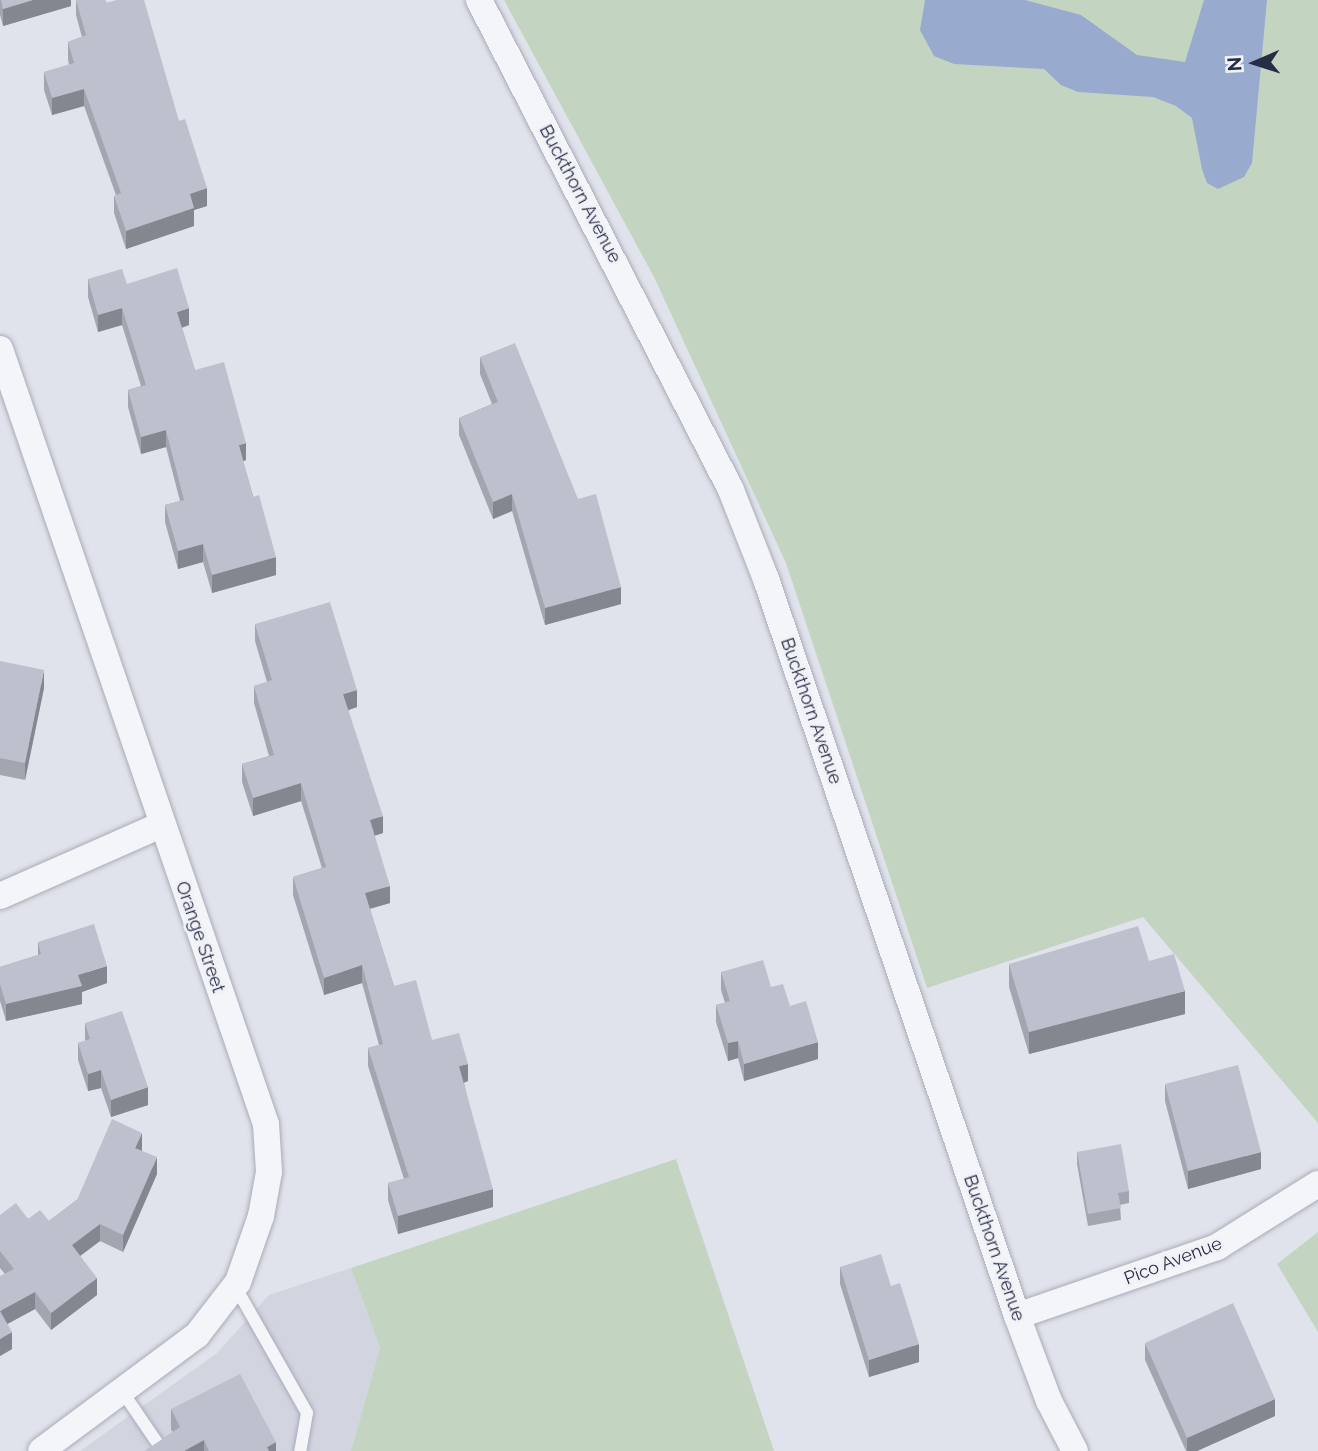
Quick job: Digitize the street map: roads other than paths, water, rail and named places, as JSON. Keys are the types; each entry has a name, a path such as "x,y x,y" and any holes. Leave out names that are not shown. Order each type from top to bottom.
{"street":[{"name":"Buckthorn Avenue","path":"479,0 731,490 766,579 1017,1317 1049,1401 1075,1451"},
{"name":"Orange Street","path":"0,349 266,1125 269,1172 261,1216 235,1286 197,1335 41,1451"},
{"path":"0,896 161,825"},
{"name":"Pico Avenue","path":"1017,1317 1217,1247 1318,1184"}],"lane":[{"path":"235,1286 307,1413 300,1451"},
{"path":"122,1391 163,1451"}],"water":[{"path":"925,0 1025,0 1081,15 1137,55 1185,62 1204,0 1267,0 1252,163 1244,177 1218,189 1207,183 1192,118 1176,106 1153,97 1078,92 1061,85 1044,69 954,64 934,56 920,30"}]}
